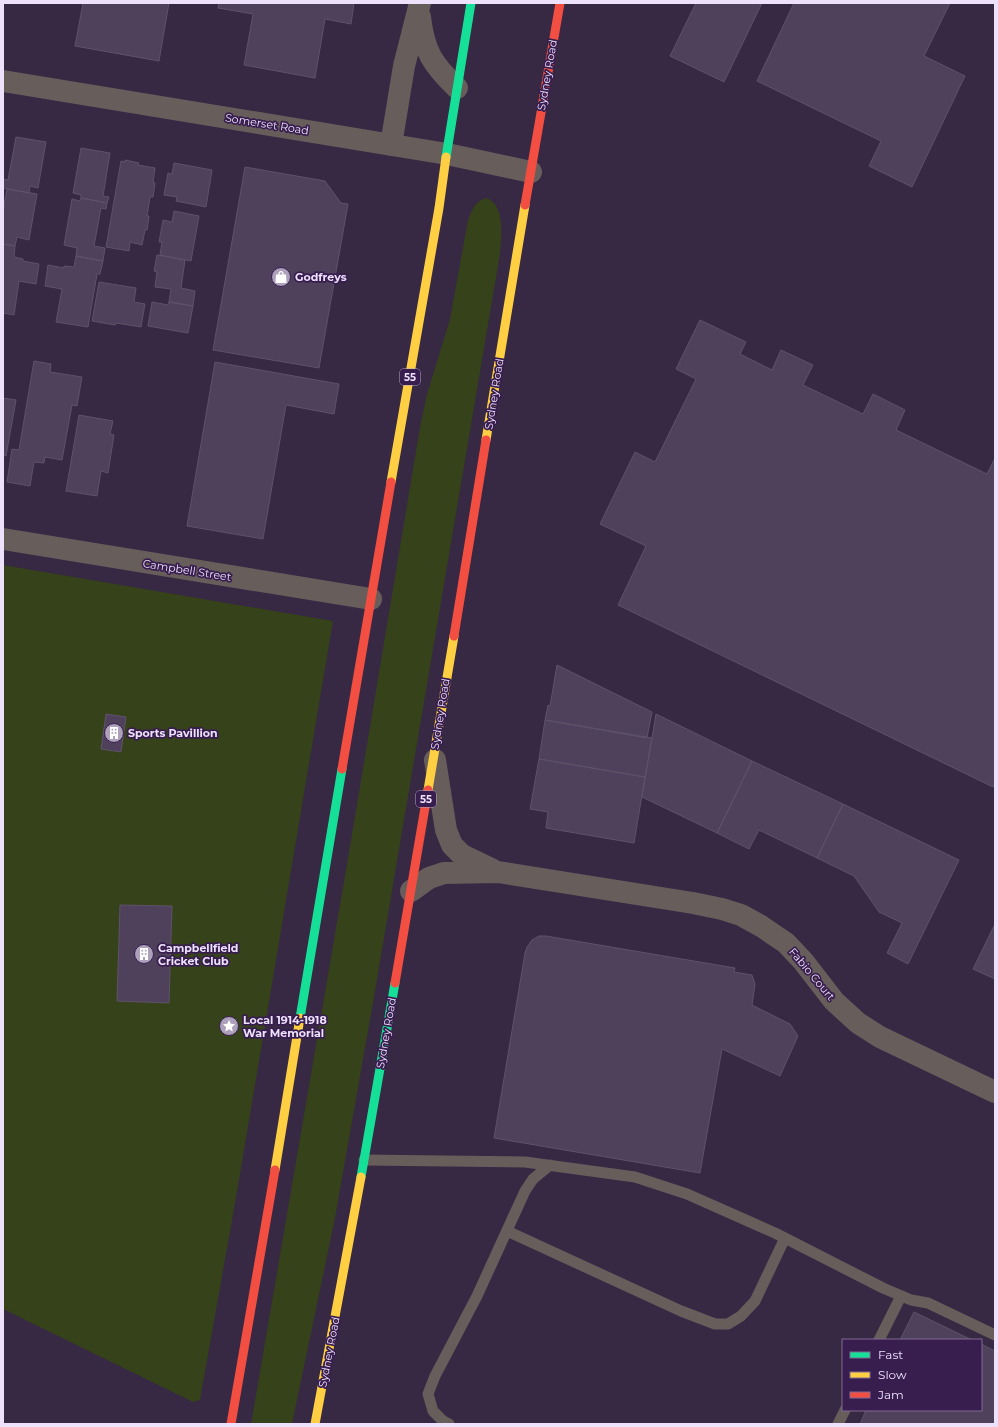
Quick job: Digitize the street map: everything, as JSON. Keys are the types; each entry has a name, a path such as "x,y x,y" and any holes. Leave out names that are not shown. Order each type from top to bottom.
{"highway":[{"name":"55","path":"231,1424 437,216 471,3"},
{"name":"Sydney Road","path":"315,1424 364,1160 411,891 560,3"}],"street":[{"path":"420,7 422,36 430,57 440,72 457,88"},
{"path":"392,145 404,66 420,7"},
{"name":"Somerset Road","path":"3,81 447,154 531,172"},
{"name":"Campbell Street","path":"3,540 371,599"},
{"name":"Fabio Court","path":"434,754 446,830 452,845 462,855 498,872"},
{"name":"Fabio Court","path":"411,891 429,878 444,873 498,872 694,903 741,915 761,926 786,943 803,961 834,1001 858,1023 880,1037 995,1092"}],"lane":[{"path":"364,1160 525,1162 635,1177 687,1194 785,1238 883,1288 911,1300 928,1303 995,1335"},
{"path":"449,1424 443,1421 433,1410 428,1394 435,1376 477,1296 525,1191 533,1179 550,1166"},
{"path":"507,1231 681,1311 715,1324 728,1324 741,1316 755,1301 785,1238"},
{"path":"880,1339 901,1296"},
{"path":"838,1424 844,1411"}],"green space":[{"path":"486,198 492,201 497,207 501,222 500,254 335,1218 292,1424 251,1424 420,427 427,394 450,319 468,220 479,201"},
{"path":"3,565 333,621 236,1198 200,1400 193,1402 3,1309"}],"building":[{"path":"83,3 169,3 159,61 75,46"},
{"path":"219,3 354,3 351,24 325,19 315,78 244,65 253,14 218,8"},
{"path":"696,3 762,3 724,82 670,56"},
{"path":"794,3 950,3 924,56 965,76 912,187 869,166 881,141 757,81"},
{"path":"16,137 46,142 38,188 30,186 29,193 3,188 4,179 8,180"},
{"path":"81,148 110,153 103,196 109,197 107,203 81,198 81,195 73,193"},
{"path":"125,160 139,163 138,165 155,168 153,182 155,183 153,197 150,197 147,216 149,216 147,230 145,230 142,245 130,242 129,251 106,247 121,161 125,162"},
{"path":"174,163 212,170 206,207 176,201 177,197 164,195 168,173 172,174"},
{"name":"Godfreys","path":"245,167 325,181 341,203 348,204 319,368 213,350"},
{"path":"7,189 37,194 29,240 17,237 15,246 3,244 3,211"},
{"path":"81,198 107,203 106,209 101,208 94,246 105,248 103,261 76,256 77,248 64,245 72,199 80,201"},
{"path":"174,211 199,216 191,261 160,255 162,242 159,242 163,220 172,222"},
{"path":"3,244 15,246 14,257 23,259 23,261 39,264 36,284 19,281 14,315 3,313"},
{"path":"157,255 185,260 181,288 195,291 193,306 169,302 171,289 155,287 157,272 154,271"},
{"path":"76,256 103,261 100,274 97,274 88,327 56,322 62,289 45,286 48,265 64,268 64,266 74,267"},
{"path":"99,282 136,288 134,302 145,304 141,327 92,321"},
{"path":"152,302 168,305 169,302 193,306 188,333 148,326"},
{"path":"700,320 746,342 740,354 772,370 781,350 813,365 803,385 863,414 873,394 905,410 896,430 987,474 995,458 995,782 993,787 618,605 646,546 600,524 635,452 655,462 696,379 676,369"},
{"path":"34,361 51,364 50,372 82,377 77,406 72,405 62,460 45,457 44,463 34,462 30,486 7,482 12,449 19,450"},
{"path":"215,362 339,384 334,414 286,405 263,539 187,526"},
{"path":"3,398 16,400 6,456 3,455"},
{"path":"79,415 113,421 110,434 114,435 108,473 101,471 97,496 66,491"},
{"path":"557,665 652,712 647,738 545,720 548,705 550,706"},
{"name":"Sports Pavillion","path":"106,714 126,717 121,752 101,749"},
{"path":"656,714 752,761 717,833 642,797"},
{"path":"545,720 652,738 645,777 539,759"},
{"path":"539,759 645,777 634,843 546,828 548,812 530,809"},
{"path":"752,761 843,804 817,858 759,830 749,849 717,833"},
{"path":"843,804 959,860 908,964 887,953 902,923 879,912 854,876 817,858"},
{"name":"Campbellfield Cricket Club","path":"120,905 172,906 169,1003 117,1001"},
{"path":"995,924 995,979 973,969"},
{"path":"539,936 735,968 734,972 752,975 755,984 752,1005 790,1024 798,1036 780,1076 722,1049 700,1173 494,1138 525,953 532,940"},
{"path":"914,1312 970,1339 900,1339"},
{"path":"982,1344 995,1351 995,1424 860,1424 866,1411 982,1411"}],"traffic: fast":[{"path":"446,157 471,3"},
{"path":"300,1018 342,769"},
{"path":"361,1177 395,983"}],"traffic: slow":[{"path":"391,482 439,208 446,157"},
{"path":"486,440 525,205"},
{"path":"428,790 454,636"},
{"path":"275,1170 300,1018"},
{"path":"315,1424 361,1177"}],"traffic: jam":[{"path":"525,205 560,3"},
{"path":"454,636 486,440"},
{"path":"342,769 391,482"},
{"path":"395,983 428,790"},
{"path":"231,1424 275,1170"}],"place":[{"name":"Godfreys","path":"281,277"},
{"name":"Sports Pavillion","path":"114,733"},
{"name":"Campbellfield Cricket Club","path":"144,954"},
{"name":"Local 1914-1918 War Memorial","path":"229,1026"}]}
